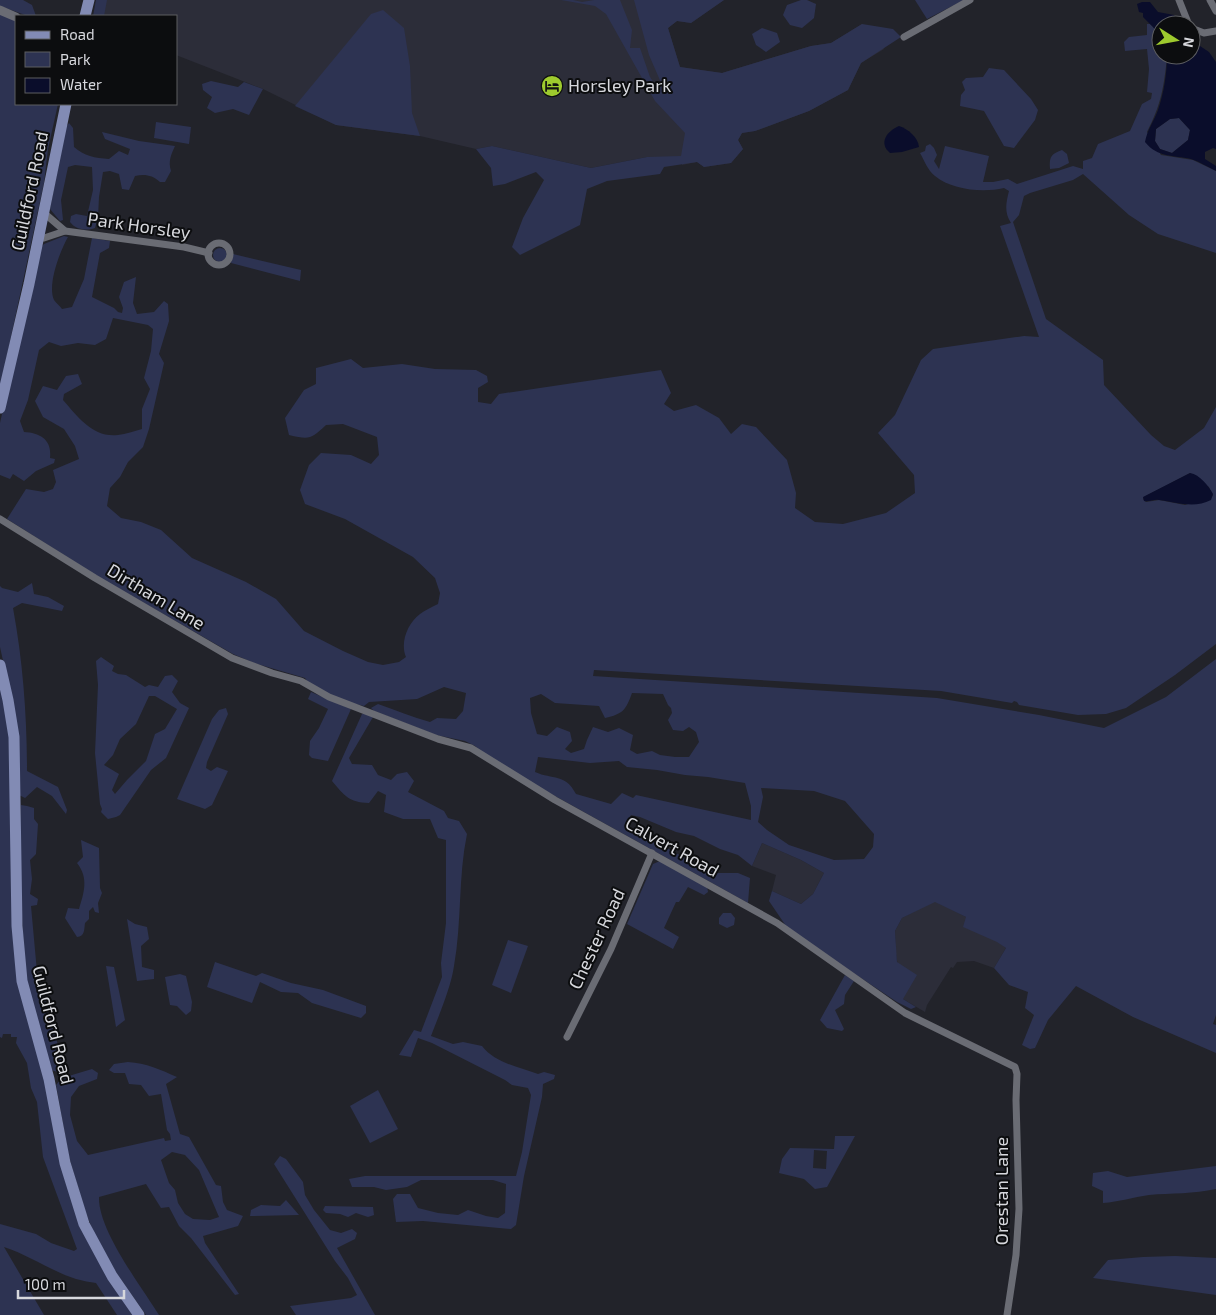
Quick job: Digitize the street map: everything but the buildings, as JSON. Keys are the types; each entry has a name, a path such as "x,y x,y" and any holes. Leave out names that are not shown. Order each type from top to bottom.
{"main road":[{"path":"85,15 89,0"},
{"name":"Guildford Road","path":"0,408 29,284 66,105"},
{"name":"Guildford Road","path":"0,665 14,737 17,926 22,981 49,1079 65,1163 84,1224 112,1276 139,1315"}],"street":[{"path":"904,37 970,0"},
{"path":"1179,0 1185,15"},
{"path":"1210,0 1216,11"},
{"path":"0,10 15,17"},
{"path":"1201,32 1204,33 1216,31"},
{"name":"Park Horsley","path":"44,213 65,230"},
{"name":"Park Horsley","path":"38,238 44,238 65,230 184,247 209,253"},
{"name":"Dirtham Lane","path":"1,523 232,658 301,682"},
{"name":"Calvert Road","path":"301,682 329,697 438,739 471,748 522,781 777,923 905,1013 1015,1066"},
{"name":"Chester Road","path":"567,1037 611,949 652,853"},
{"name":"Orestan Lane","path":"1007,1315 1016,1255 1019,1209 1017,1074 1015,1066"}],"shaded area":[{"name":"Horsley Park","path":"96,0 724,0 691,23 677,21 668,28 680,67 722,73 811,46 831,43 862,24 884,49 861,63 848,90 809,111 755,131 742,133 738,140 743,149 731,163 704,167 697,162 682,165 681,157 647,157 591,168 492,146 476,149 420,136 336,125 263,89 178,56 178,15 94,15"},
{"path":"762,843 801,860 824,873 813,894 801,904 772,891 776,875 752,866"},
{"path":"935,901 966,917 1006,948 994,968 974,961 957,962 953,968 951,967 927,1005 925,1012 903,999 896,954 895,931 902,918"}],"green space":[{"path":"0,0 23,0 32,5 36,15 25,15 0,6"},
{"path":"96,0 107,0 104,15 93,15"},
{"path":"561,0 582,2 620,0 632,30 630,48 640,48 650,77 658,89 662,85 649,55 634,0 724,0 691,23 677,21 668,28 680,67 722,73 811,46 831,43 862,24 893,29 901,37 861,63 848,90 809,111 755,131 742,133 738,140 743,149 731,163 704,167 697,162 664,167 660,174 607,181 587,189 580,225 520,255 512,247 523,218 544,180 536,172 505,184 493,186 491,168 476,149 492,146 591,168 647,157 681,156 685,133 655,101 606,14 595,6"},
{"path":"807,0 816,4 814,18 802,28 790,25 783,15 787,5"},
{"path":"915,0 964,0 927,19"},
{"path":"383,10 404,28 410,66 412,113 420,136 336,125 295,106 371,14"},
{"path":"0,13 15,19 15,105 58,105 48,149 44,183 0,388"},
{"path":"1147,24 1150,24 1151,65 1166,65 1161,96 1156,113 1147,132 1161,155 1193,160 1216,171 1216,253 1158,234 1129,215 1083,174 1073,180 1024,196 1019,215 1013,222 1046,319 1103,360 1104,385 1151,435 1164,446 1175,450 1204,428 1216,407 1216,644 1175,675 1126,708 1106,714 1078,715 1019,705 1014,701 1012,703 941,691 594,670 593,676 937,698 1104,728 1166,697 1216,659 1216,1015 1213,1024 1216,1025 1216,1053 1133,1017 1076,986 1048,1020 1035,1048 1030,1049 1022,1045 1034,1015 1025,1008 1028,992 1009,985 994,968 1006,948 963,927 966,917 935,902 902,918 895,931 897,962 917,975 903,999 916,1007 911,1009 897,1002 786,926 769,901 772,891 801,904 813,894 824,873 801,860 762,843 752,866 738,855 720,849 694,836 676,832 631,815 626,826 698,865 718,873 738,873 750,878 748,903 528,781 475,746 465,741 436,735 374,711 371,708 378,704 430,722 437,718 456,719 463,711 466,693 444,687 417,699 369,702 364,706 341,699 323,692 305,678 254,663 233,654 97,576 7,519 26,489 44,492 53,489 56,482 53,470 79,459 75,446 64,429 43,417 35,401 43,386 57,390 66,376 78,374 82,384 64,394 63,400 87,425 94,430 109,435 121,435 142,429 142,409 150,389 144,378 151,351 153,329 148,325 113,318 106,339 95,345 78,343 61,346 49,342 39,350 28,400 20,421 24,432 36,434 47,442 50,458 55,459 54,463 36,471 24,481 13,474 10,479 0,475 0,423 39,249 44,244 64,236 68,237 58,259 52,286 54,300 62,309 72,307 84,279 92,238 110,241 109,248 100,253 92,297 122,313 123,308 119,297 124,282 136,277 133,303 137,314 154,312 164,301 168,304 169,321 159,354 164,363 149,429 143,447 128,462 120,477 110,488 107,506 121,518 141,522 161,530 192,558 246,582 276,599 304,631 368,662 383,665 399,662 406,657 404,640 408,628 420,614 438,604 440,593 435,578 413,557 345,519 305,504 300,490 309,465 321,453 351,455 371,464 379,455 377,437 343,424 326,425 313,436 306,438 289,435 285,418 304,390 316,384 316,368 351,359 363,368 402,364 435,369 476,370 487,376 488,382 478,388 478,402 491,404 499,394 661,370 671,393 664,404 674,411 696,405 719,418 731,434 742,424 756,427 787,460 796,493 795,508 815,522 843,524 886,513 915,493 914,475 878,433 895,415 921,360 933,349 1024,336 1039,337 1000,226 1011,223 1006,207 1009,191 1004,188 987,190 968,189 942,181 928,168 920,153 925,151 926,146 930,144 937,155 934,161 939,169 945,146 989,156 983,182 1008,179 1017,184 1073,166 1083,169 1083,161 1092,158 1098,144 1130,131 1142,104 1151,99 1152,93 1147,92 1149,69 1147,49 1125,51 1124,42 1129,37 1147,35","holes":["1190,473 1209,487 1213,496 1185,505 1159,500 1146,502 1143,499","632,693 663,694 671,708 672,713 668,720 673,730 683,731 689,727 696,732 699,742 689,757 660,755 652,751 637,754 630,750 633,735 619,728 608,732 593,727 584,749 571,753 565,749 572,741 570,732 557,727 547,736 537,734 531,713 530,698 541,694 555,703 599,706 605,718 620,713 626,707","538,757 590,763 619,761 627,767 745,783 751,806 751,820 636,795 633,798 622,793 611,804 576,794 572,787 563,780 535,772","761,788 814,791 845,801 874,834 873,847 864,859 834,860 789,845 758,822 763,797"]},
{"path":"762,28 777,33 780,42 766,52 756,45 752,34"},
{"path":"989,68 1004,70 1031,99 1038,110 1035,120 1014,148 1004,146 984,111 960,106 961,95 965,90 962,82 966,78 983,77"},
{"path":"211,81 238,87 244,82 263,89 249,115 233,109 215,113 207,108 212,97 203,90 202,84"},
{"path":"1179,118 1190,130 1188,140 1172,153 1160,149 1155,141 1156,129 1170,119"},
{"path":"156,122 191,127 189,144 154,138"},
{"path":"69,123 73,128 74,147 82,153 94,157 109,159 119,151 128,155 130,149 105,139 102,132 139,141 175,146 170,161 171,171 165,182 160,182 148,176 135,176 129,190 122,189 119,174 110,171 103,172 95,228 85,230 75,227 70,222 71,216 76,214 87,216 93,190 92,167 75,165 68,167 61,200 63,220 60,221 50,209 66,127"},
{"path":"1062,150 1067,154 1069,163 1059,168 1050,169 1052,156"},
{"path":"217,248 223,248 227,255 223,262 217,262 213,258 213,252"},
{"path":"233,254 301,270 300,281 231,263"},
{"path":"32,583 34,594 48,597 64,606 62,611 22,603 13,608 24,689 27,771 58,787 67,810 66,814 52,796 37,787 25,798 19,795 11,697 0,647 0,586 18,592"},
{"path":"101,657 114,666 112,671 126,675 145,687 149,685 158,687 165,676 172,675 178,681 172,692 180,703 189,708 166,758 151,770 120,815 108,819 101,812 95,753 98,685 96,661","holes":["149,696 155,696 177,709 165,729 155,734 146,761 115,794 112,790 119,774 104,765 113,755 120,739 136,724"]},
{"path":"0,679 11,729 14,925 81,1224 135,1315 117,1315 96,1283 67,1276 4,1247 44,1315 0,1315 0,1224 36,1234 51,1243 74,1251 77,1249 43,1157 37,1102 31,1088 27,1063 16,1043 17,1037 11,1037 11,1034 3,1034 2,1038 0,1037"},
{"path":"311,692 351,709 328,761 312,758 309,755 310,741 328,709 308,699"},
{"path":"226,708 228,714 206,768 211,771 217,767 228,771 212,805 205,809 177,799 212,719 219,710"},
{"path":"366,713 373,717 349,758 352,764 372,765 378,775 391,780 397,774 407,772 414,781 408,792 444,811 448,818 459,821 467,834 462,867 454,966 448,992 431,1036 453,1044 463,1042 482,1046 494,1057 508,1064 538,1074 544,1072 555,1075 554,1079 543,1084 516,1225 511,1229 423,1221 396,1222 393,1199 397,1194 410,1194 418,1208 458,1215 468,1210 498,1218 505,1213 506,1184 493,1180 421,1180 407,1187 386,1190 374,1187 352,1187 349,1179 365,1176 516,1176 522,1152 531,1095 528,1088 512,1085 432,1043 418,1038 411,1057 399,1055 414,1030 421,1032 442,977 441,963 446,923 446,840 438,838 430,819 403,819 384,812 386,795 378,791 369,803 351,800 332,781 362,714"},
{"path":"21,805 34,808 34,819 38,824 36,854 30,860 32,879 30,894 38,899 37,905 31,906 37,972 64,1066 64,1070 58,1072 51,1070 26,987 21,900"},
{"path":"81,840 99,848 100,888 102,893 98,903 99,913 95,912 93,907 89,911 89,919 85,923 84,932 77,937 65,918 68,908 79,909 84,891 83,874 77,863 83,857"},
{"path":"660,861 707,886 708,892 704,895 688,887 679,902 676,902 664,928 679,937 673,949 627,924 653,864"},
{"path":"723,913 731,913 735,918 734,925 727,928 719,924 719,918"},
{"path":"127,919 135,924 147,927 149,939 141,946 142,967 154,970 154,979 137,981"},
{"path":"508,940 528,946 511,993 492,985"},
{"path":"215,962 256,976 262,973 291,983 323,990 366,1006 366,1013 361,1018 312,1003 298,993 281,992 260,982 252,1003 207,987"},
{"path":"106,966 114,967 125,1020 116,1027"},
{"path":"180,974 186,976 192,1002 191,1011 186,1015 177,1006 170,1005 165,977"},
{"path":"845,975 854,981 845,995 844,1004 835,1010 844,1029 842,1031 827,1028 820,1020"},
{"path":"128,1062 141,1064 177,1077 166,1084 180,1134 189,1137 216,1185 221,1186 223,1202 227,1210 243,1216 238,1226 203,1236 205,1243 239,1294 235,1295 191,1238 179,1226 169,1207 161,1208 146,1184 99,1197 105,1225 113,1241 159,1315 146,1315 115,1271 94,1233 85,1211 69,1157 56,1085 62,1078 92,1069 98,1073 97,1079 79,1086 71,1097 70,1115 77,1141 88,1155 164,1138 165,1141 171,1140 167,1130 161,1094 149,1096 141,1085 129,1084 125,1073 114,1073 109,1070 114,1064","holes":["172,1152 185,1155 199,1170 219,1217 210,1220 193,1219 185,1214 178,1203 175,1190 169,1183 161,1160"]},
{"path":"378,1090 398,1129 370,1143 350,1106"},
{"path":"835,1136 855,1136 827,1187 815,1189 804,1179 779,1173 782,1159 790,1148 834,1149","holes":["814,1150 827,1151 826,1169 813,1168"]},
{"path":"280,1156 286,1159 303,1182 305,1195 330,1230 341,1233 352,1229 357,1233 355,1239 337,1248 375,1315 296,1315 290,1306 351,1298 357,1295 274,1164"},
{"path":"1216,1166 1216,1189 1208,1191 1149,1195 1103,1203 1103,1191 1092,1186 1093,1173 1108,1171 1127,1177"},
{"path":"286,1200 299,1215 250,1216 251,1210 261,1205 280,1206"},
{"path":"325,1206 373,1207 374,1215 368,1217 356,1213 348,1217 340,1214 326,1213 323,1210"},
{"path":"1175,1256 1216,1258 1216,1295 1093,1278 1108,1260"}],"water":[{"path":"1150,2 1158,12 1174,15 1151,15 1151,25 1143,17 1143,13 1139,12 1137,4"},
{"path":"1201,47 1209,52 1216,62 1216,149 1213,148 1205,152 1205,159 1216,166 1216,171 1191,159 1155,151 1145,142 1147,133 1158,110 1166,76 1167,65 1201,65","holes":["1179,118 1190,130 1188,140 1172,153 1160,149 1155,141 1156,129 1170,119"]},
{"path":"899,126 912,134 917,140 919,147 890,153 886,149 884,141 891,131"},
{"path":"1190,473 1200,478 1206,484 1213,494 1211,500 1198,504 1157,500 1144,501 1143,497"}],"place":[{"name":"Horsley Park","path":"552,86"}]}
